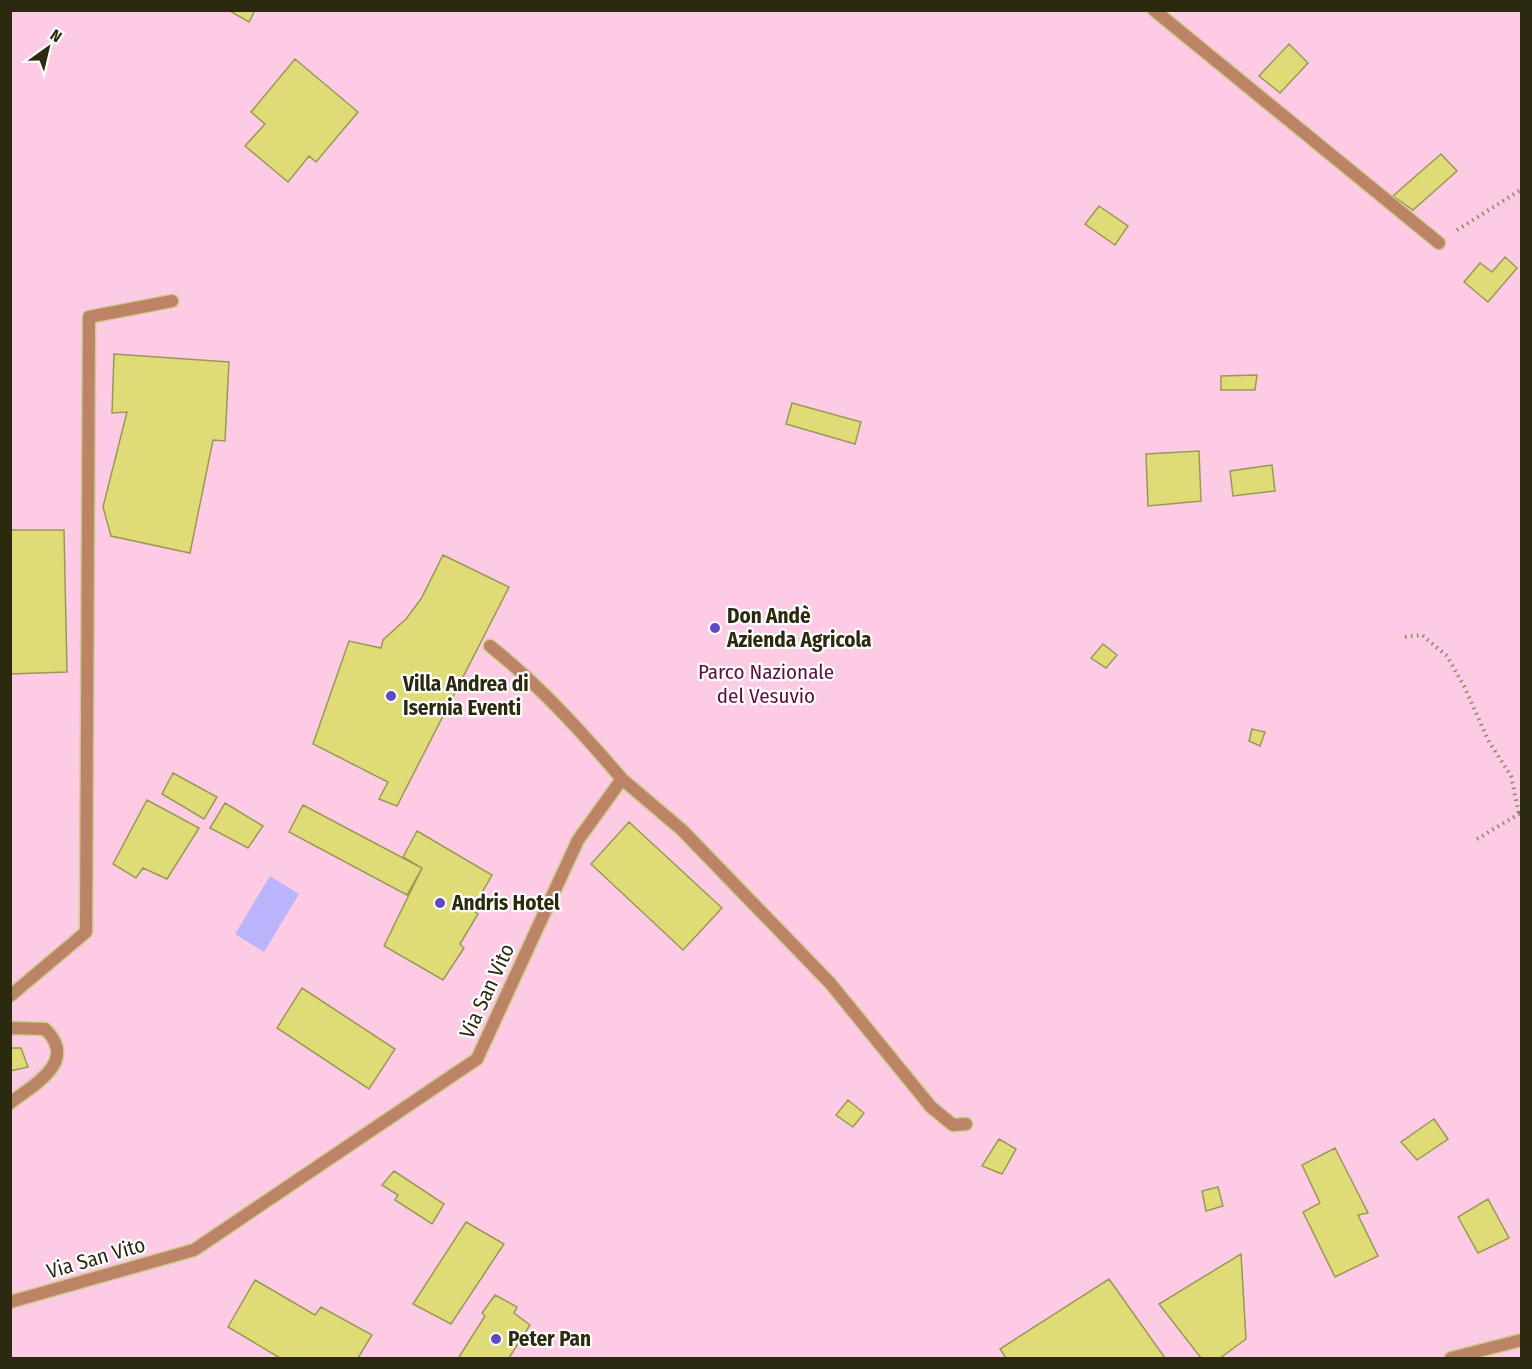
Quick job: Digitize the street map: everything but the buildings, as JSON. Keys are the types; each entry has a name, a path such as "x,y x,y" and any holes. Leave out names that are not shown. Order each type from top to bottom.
{"street":[{"path":"1154,10 1439,243"},
{"path":"10,996 86,932 89,317 172,301"},
{"path":"490,646 518,669 583,733 622,779 682,830 830,983 931,1107 953,1125 966,1124"},
{"name":"Via San Vito","path":"10,1302 194,1250 477,1059 578,840 622,779"},
{"path":"10,1028 45,1029 54,1038 57,1053 51,1069 39,1084 10,1103"},
{"path":"1451,1359 1521,1340"}],"path":[{"path":"1439,243 1521,189"},
{"path":"1405,637 1422,635 1448,656 1488,740 1510,776 1520,815 1477,839"}],"green space":[{"name":"Parco Nazionale del Vesuvio","path":"10,11 1521,11 1521,1358 11,1358"}],"shaded area":[{"path":"270,876 299,894 264,952 235,934"}],"place":[{"name":"Don Andè Azienda Agricola","path":"715,628"},
{"name":"Villa Andrea di Isernia Eventi","path":"391,696"},
{"name":"Andris Hotel","path":"440,903"},
{"name":"Peter Pan","path":"496,1339"}]}
